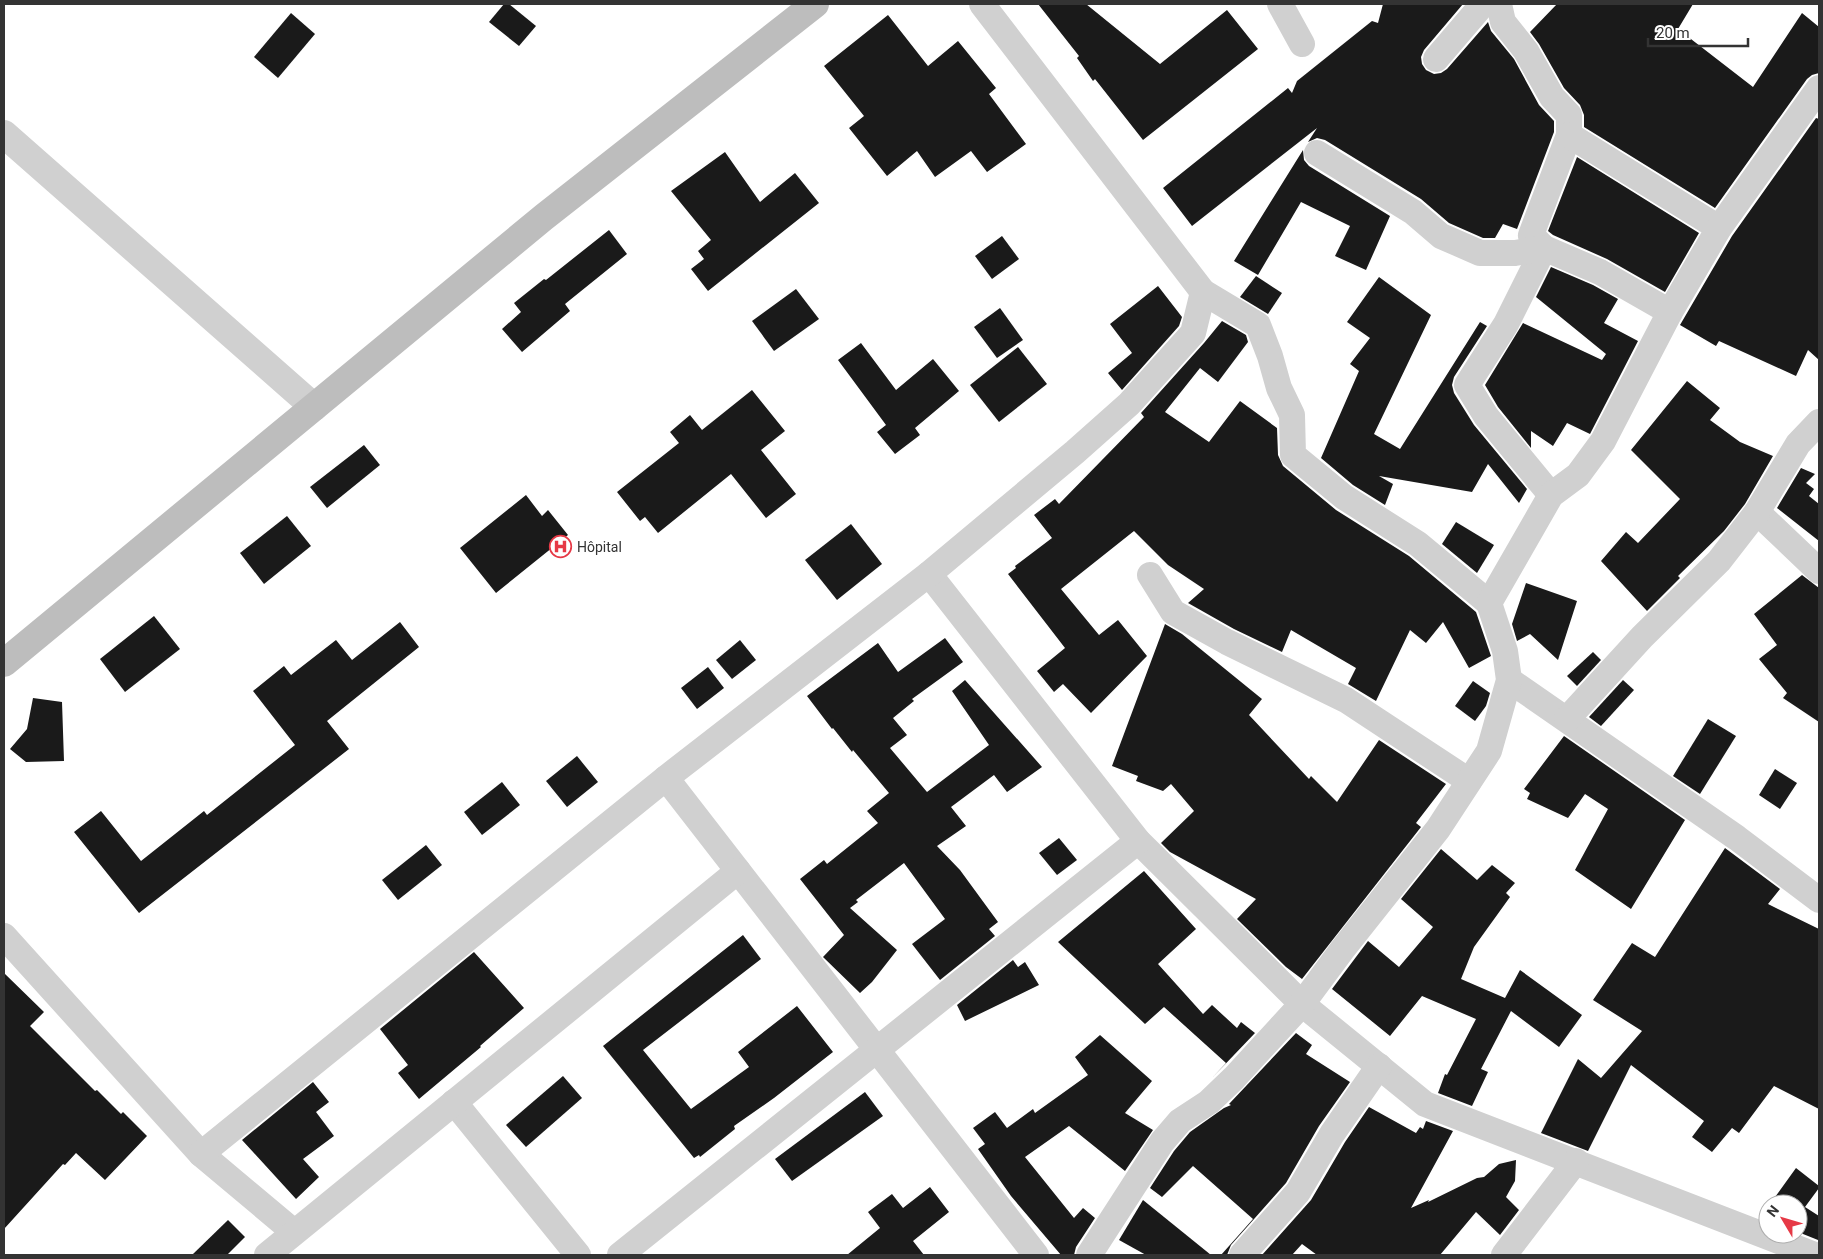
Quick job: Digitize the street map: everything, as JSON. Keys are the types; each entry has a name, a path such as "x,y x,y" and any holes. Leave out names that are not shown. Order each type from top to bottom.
{"main road":[{"path":"4,663 544,217 815,4"}],"street":[{"path":"982,4 1203,292 1258,325 1270,356 1279,388 1292,415 1293,454 1344,497 1418,544 1489,603 1506,651 1510,680 1489,751 1438,829 1302,1004 1234,1078 1209,1102 1180,1121 1162,1142 1089,1255"},
{"path":"1280,4 1302,44"},
{"path":"1436,59 1483,4"},
{"path":"1499,4 1503,22 1526,51 1552,97 1569,116 1569,135 1531,235 1544,248 1600,272 1670,312"},
{"path":"1489,603 1551,495 1578,475 1603,441 1670,312 1719,228 1819,88"},
{"path":"4,134 314,407"},
{"path":"1569,135 1719,228"},
{"path":"1317,153 1413,212 1441,236 1480,253 1515,253 1544,248"},
{"path":"1544,248 1506,324 1467,385 1486,416 1551,495"},
{"path":"202,1154 666,778 929,574 1075,452 1129,404 1193,333 1203,292"},
{"path":"1567,719 1642,637 1719,561 1757,512 1798,444 1819,422"},
{"path":"1757,512 1819,571"},
{"path":"929,574 1138,841 1302,1004 1425,1104 1815,1255"},
{"path":"1150,575 1173,612 1228,642 1346,700 1470,781"},
{"path":"1510,680 1738,838 1819,900"},
{"path":"666,778 1036,1255"},
{"path":"620,1255 1138,841"},
{"path":"266,1255 738,871"},
{"path":"4,936 202,1154 294,1232"},
{"path":"1242,1255 1298,1192 1332,1134 1380,1066"},
{"path":"454,1102 578,1255"},
{"path":"1504,1255 1576,1162"}],"building":[{"path":"504,4 509,4 536,26 519,46 489,22"},
{"path":"1038,4 1086,4 1160,64 1227,10 1258,49 1143,140 1095,79 1093,81 1077,58 1079,56"},
{"path":"1383,4 1463,4 1424,50 1421,57 1422,64 1426,70 1434,74 1441,73 1447,69 1488,22 1491,31 1514,59 1539,105 1554,121 1554,132 1517,229 1503,224 1495,238 1483,238 1449,223 1421,199 1325,140 1317,138 1308,142 1317,128 1192,226 1163,188 1288,88 1292,93 1297,81 1372,21 1378,23"},
{"path":"1557,4 1693,4 1678,29 1753,87 1802,13 1819,27 1819,73 1807,79 1715,208 1584,127 1584,115 1580,105 1564,88 1530,32"},
{"path":"291,13 315,34 278,78 254,57"},
{"path":"888,15 928,66 958,41 996,88 989,94 1026,144 987,172 971,151 935,177 917,151 887,176 849,128 864,116 824,66"},
{"path":"1816,118 1819,119 1819,360 1808,350 1796,376 1719,341 1716,346 1680,325 1732,236"},
{"path":"1303,150 1304,160 1309,166 1390,216 1366,270 1335,256 1350,226 1301,202 1258,275 1234,261"},
{"path":"725,152 760,202 795,173 819,203 708,291 691,269 704,259 698,251 711,240 671,191"},
{"path":"1577,157 1699,233 1665,292 1607,259 1548,231"},
{"path":"609,230 627,254 565,304 570,311 522,352 502,329 521,312 514,303"},
{"path":"1002,236 1019,259 992,279 975,256"},
{"path":"1551,267 1593,285 1618,299 1604,323 1638,341 1590,434 1567,423 1553,446 1531,431 1531,448 1498,407 1485,385 1523,323 1602,360 1606,354 1536,297"},
{"path":"1256,276 1282,293 1268,314 1240,297"},
{"path":"1379,277 1431,315 1374,434 1400,449 1480,322 1487,326 1454,377 1452,385 1454,393 1474,425 1527,489 1519,503 1488,464 1472,492 1379,476 1393,484 1385,505 1353,485 1321,458 1359,371 1350,364 1370,338 1347,322"},
{"path":"1158,286 1182,317 1179,326 1122,390 1108,373 1132,353 1110,324"},
{"path":"796,289 819,319 774,351 752,321"},
{"path":"1000,308 1023,340 997,358 974,327"},
{"path":"1222,321 1246,335 1248,342 1218,382 1200,368 1165,412 1209,442 1240,401 1277,428 1278,455 1283,466 1336,510 1409,556 1476,612 1491,656 1469,668 1443,622 1426,643 1410,630 1376,701 1348,684 1356,668 1291,630 1282,652 1234,629 1188,603 1204,589 1168,565 1134,531 1061,589 1099,635 1118,620 1147,656 1091,713 1063,684 1054,692 1037,671 1065,648 1008,574 1016,568 1015,566 1052,538 1034,515 1055,499 1059,504 1144,417 1141,413"},
{"path":"861,343 896,390 933,359 959,391 915,428 920,435 895,454 877,432 886,425 838,360"},
{"path":"1018,347 1047,384 999,422 970,385"},
{"path":"1687,381 1720,408 1710,420 1740,442 1773,456 1745,504 1724,531 1678,576 1680,578 1647,611 1601,561 1626,532 1638,543 1680,499 1631,450"},
{"path":"752,390 785,431 761,450 796,494 766,518 731,474 658,533 645,517 640,521 617,492 679,443 670,432 690,415 702,430"},
{"path":"364,445 380,465 327,508 310,487"},
{"path":"1801,468 1815,474 1806,483 1814,489 1809,496 1819,504 1819,541 1777,508"},
{"path":"526,495 542,516 548,510 568,535 496,593 460,548"},
{"path":"287,516 311,546 264,584 240,553"},
{"path":"1456,522 1494,545 1477,573 1442,544"},
{"path":"851,524 882,564 837,600 805,560"},
{"path":"1802,575 1819,588 1819,722 1783,698 1787,693 1759,659 1777,645 1754,614"},
{"path":"1526,583 1577,601 1558,660 1530,634 1517,641 1512,624"},
{"path":"154,616 180,649 125,692 100,659"},
{"path":"400,622 419,647 327,721 349,749 139,913 74,832 101,811 141,861 204,811 207,815 295,745 253,691 284,666 291,675 336,640 352,660"},
{"path":"1165,624 1182,634 1262,699 1249,715 1309,779 1311,776 1337,802 1379,740 1446,784 1416,823 1421,827 1302,979 1286,967 1237,919 1256,899 1170,852 1161,843 1194,811 1171,784 1163,791 1136,781 1138,776 1112,766"},
{"path":"945,638 963,662 912,699 914,701 893,718 907,735 890,748 927,792 989,745 952,691 965,680 1042,767 1007,792 994,775 951,807 966,826 937,846 960,870 998,922 989,929 995,936 940,980 912,944 945,919 904,863 856,900 858,902 850,908 897,950 872,982 860,993 823,957 844,935 800,879 824,860 827,864 878,823 867,811 889,793 853,750 852,752 832,729 807,696 878,643 898,672"},
{"path":"740,640 756,660 732,679 716,660"},
{"path":"1593,652 1601,660 1577,686 1567,676"},
{"path":"708,667 724,688 697,709 681,688"},
{"path":"1623,680 1634,690 1601,726 1589,717"},
{"path":"1473,681 1490,693 1486,706 1475,721 1455,706"},
{"path":"33,698 62,702 64,761 26,762 10,749 27,729"},
{"path":"1708,719 1736,736 1700,794 1673,776"},
{"path":"1564,736 1685,820 1631,909 1575,870 1608,809 1585,794 1568,818 1527,799 1530,793 1524,789"},
{"path":"577,756 598,782 567,807 546,781"},
{"path":"1775,769 1797,783 1780,809 1759,795"},
{"path":"502,782 520,805 482,835 464,812"},
{"path":"1059,838 1077,860 1057,875 1039,853"},
{"path":"426,845 442,865 398,900 382,880"},
{"path":"1725,848 1780,889 1768,904 1819,929 1819,1109 1774,1086 1739,1133 1732,1128 1712,1152 1692,1137 1704,1121 1631,1065 1588,1151 1541,1133 1578,1059 1601,1078 1642,1031 1593,1000 1632,943 1655,957"},
{"path":"1441,849 1477,880 1492,865 1515,883 1506,893 1510,897 1474,947 1461,979 1505,998 1520,970 1582,1015 1559,1047 1511,1011 1481,1069 1488,1072 1472,1106 1438,1093 1445,1074 1447,1075 1476,1019 1422,996 1390,1036 1332,989 1368,941 1399,967 1433,927 1401,899"},
{"path":"1144,871 1196,929 1158,964 1203,1014 1212,1005 1237,1028 1241,1022 1255,1033 1212,1078 1226,1063 1164,1007 1145,1024 1058,942"},
{"path":"743,935 761,959 643,1050 691,1109 749,1067 738,1052 797,1006 833,1052 774,1098 734,1126 735,1129 700,1157 699,1155 694,1158 603,1046"},
{"path":"474,952 524,1008 419,1099 398,1073 408,1065 380,1029"},
{"path":"1013,960 1018,967 1025,962 1039,985 965,1021 957,1005"},
{"path":"4,973 44,1012 30,1026 95,1091 97,1090 121,1114 123,1112 147,1136 105,1180 76,1153 65,1165 63,1164 4,1229"},
{"path":"1296,1033 1312,1045 1306,1054 1350,1082 1319,1126 1286,1183 1231,1245 1227,1255 1221,1255 1253,1219 1193,1166 1162,1197 1150,1188 1174,1151 1190,1132 1231,1105 1229,1104"},
{"path":"1100,1035 1152,1081 1125,1113 1153,1130 1125,1171 1069,1126 1025,1157 1074,1218 1083,1208 1095,1218 1076,1247 1074,1255 1061,1255 1011,1196 978,1149 985,1144 973,1128 995,1112 1007,1128 1033,1109 1035,1113 1088,1075 1075,1057"},
{"path":"563,1076 582,1098 526,1147 506,1125"},
{"path":"313,1082 329,1102 316,1112 334,1136 303,1159 319,1177 296,1199 242,1140"},
{"path":"865,1092 883,1116 792,1181 775,1159"},
{"path":"1369,1107 1416,1133 1420,1127 1423,1129 1426,1121 1453,1131 1411,1208 1429,1200 1428,1202 1477,1178 1484,1177 1499,1164 1516,1160 1515,1181 1506,1197 1519,1210 1500,1235 1476,1212 1440,1255 1317,1255 1302,1244 1292,1255 1262,1255 1311,1200 1345,1142"},
{"path":"1796,1168 1819,1186 1808,1203 1808,1194 1777,1194"},
{"path":"930,1187 949,1212 913,1241 924,1255 847,1255 880,1228 868,1212 892,1194 903,1208"},
{"path":"1143,1200 1211,1255 1146,1255 1119,1240"},
{"path":"1808,1209 1819,1216 1818,1240 1808,1236"},
{"path":"228,1220 245,1237 227,1255 192,1255"}],"place":[{"name":"Hôpital","path":"561,547"}]}
